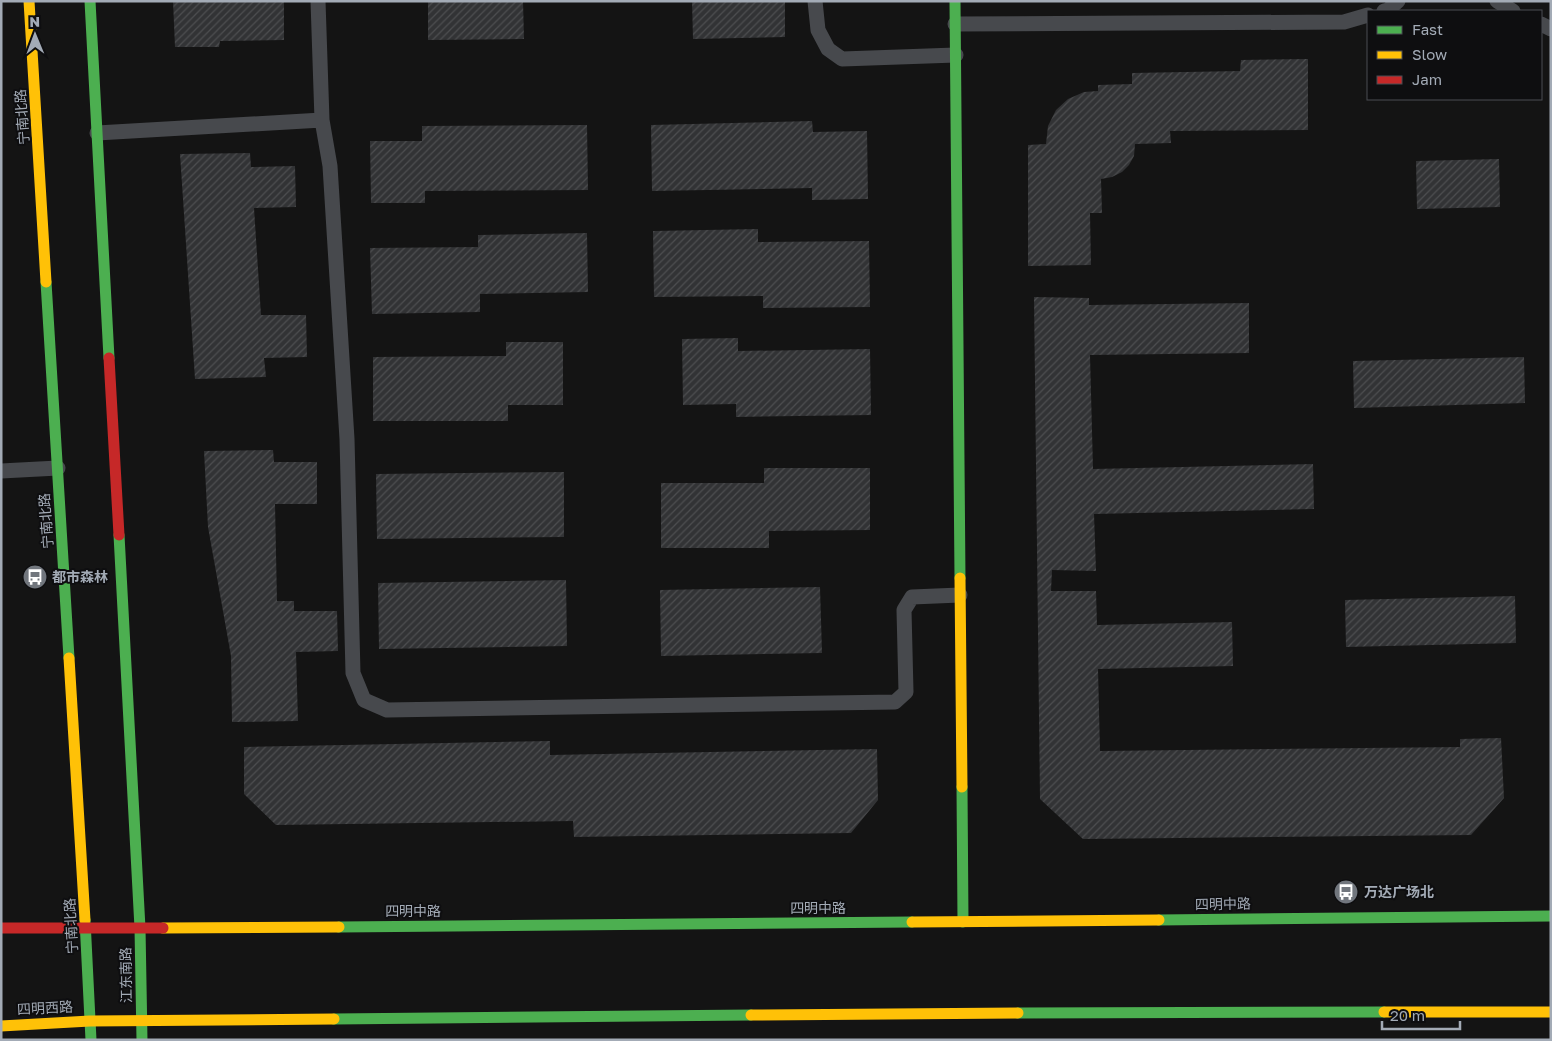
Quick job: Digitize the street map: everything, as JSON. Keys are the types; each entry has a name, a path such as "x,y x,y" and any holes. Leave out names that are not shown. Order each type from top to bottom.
{"main road":[{"name":"宁南北路","path":"30,1 92,1040"},
{"path":"90,1 140,928"},
{"path":"955,1 963,922"},
{"name":"四明中路","path":"86,928 1551,916"},
{"path":"1,928 86,928"},
{"name":"江东南路","path":"140,928 142,1021"},
{"path":"90,1021 822,1014 1551,1012"},
{"name":"四明西路","path":"1,1026 90,1021"},
{"path":"142,1021 142,1040"}],"lane":[{"path":"318,1 322,120 330,166 346,439 353,674 364,700 388,710 895,702 906,692 904,610 912,597 960,595"},
{"path":"815,1 818,30 828,49 842,59 956,56"},
{"path":"1388,10 1398,1"},
{"path":"1496,1 1511,10"},
{"path":"955,24 1344,22 1367,16"},
{"path":"97,133 322,120"},
{"path":"1,471 58,468"},
{"path":"80,1040 90,1021"}],"building":[{"path":"173,1 284,1 284,40 220,41 219,47 175,47"},
{"path":"428,1 523,1 524,39 428,40"},
{"path":"692,1 785,1 785,37 693,39"},
{"path":"1308,59 1308,130 1170,131 1171,143 1135,144 1134,156 1129,165 1122,172 1112,177 1101,179 1102,213 1090,213 1091,265 1028,266 1028,145 1046,144 1048,126 1056,110 1068,99 1084,92 1098,91 1098,85 1132,84 1132,73 1240,71 1241,60"},
{"path":"812,121 813,132 867,131 868,199 812,200 812,188 652,191 651,125"},
{"path":"587,125 588,190 425,191 425,203 371,203 370,141 422,141 422,126"},
{"path":"250,153 251,167 295,166 296,207 254,208 261,315 306,315 307,357 264,358 266,377 195,379 180,154"},
{"path":"1499,159 1500,207 1417,209 1416,161"},
{"path":"758,229 758,242 869,241 870,307 763,308 763,296 654,297 653,231"},
{"path":"587,233 588,292 480,294 480,312 372,314 370,248 478,247 478,235"},
{"path":"1034,297 1089,298 1089,305 1249,303 1249,353 1090,355 1093,469 1313,464 1314,509 1094,514 1096,571 1052,570 1051,591 1096,591 1097,625 1232,622 1233,666 1098,669 1100,751 1460,747 1460,739 1501,738 1504,798 1471,835 1083,839 1040,799"},
{"path":"738,338 738,351 870,349 871,415 736,417 736,404 683,405 682,339"},
{"path":"506,342 563,342 563,405 508,405 508,421 373,421 373,357 506,356"},
{"path":"1524,357 1525,403 1354,408 1353,361"},
{"path":"273,450 274,462 317,462 317,504 275,504 277,601 294,601 294,611 337,611 338,651 296,652 298,721 232,722 231,656 208,527 204,451"},
{"path":"764,468 870,468 870,530 769,531 769,548 661,548 661,483 764,483"},
{"path":"564,472 564,537 377,539 376,474"},
{"path":"566,580 567,646 379,649 378,583"},
{"path":"820,587 822,653 661,656 660,590"},
{"path":"1515,596 1516,643 1346,647 1345,600"},
{"path":"550,741 550,755 877,749 878,800 851,833 574,837 573,821 276,825 244,794 244,747"}],"traffic: fast":[{"path":"90,1 109,358"},
{"path":"955,1 960,578"},
{"path":"46,282 69,658"},
{"path":"119,535 140,928 142,1040"},
{"path":"962,787 963,922"},
{"path":"1159,920 1551,916"},
{"path":"85,920 91,1040"},
{"path":"339,927 912,922"},
{"path":"1018,1013 1384,1012"},
{"path":"334,1019 751,1015"}],"traffic: slow":[{"path":"29,1 46,282"},
{"path":"960,578 962,787"},
{"path":"69,658 85,920"},
{"path":"912,922 1159,920"},
{"path":"163,928 339,927"},
{"path":"1384,1012 1551,1012"},
{"path":"751,1015 1018,1013"},
{"path":"1,1026 90,1021 334,1019"}],"traffic: jam":[{"path":"109,358 119,535"},
{"path":"1,928 163,928"}],"place":[{"name":"都市森林","path":"35,577"},
{"name":"万达广场北","path":"1346,892"}]}
